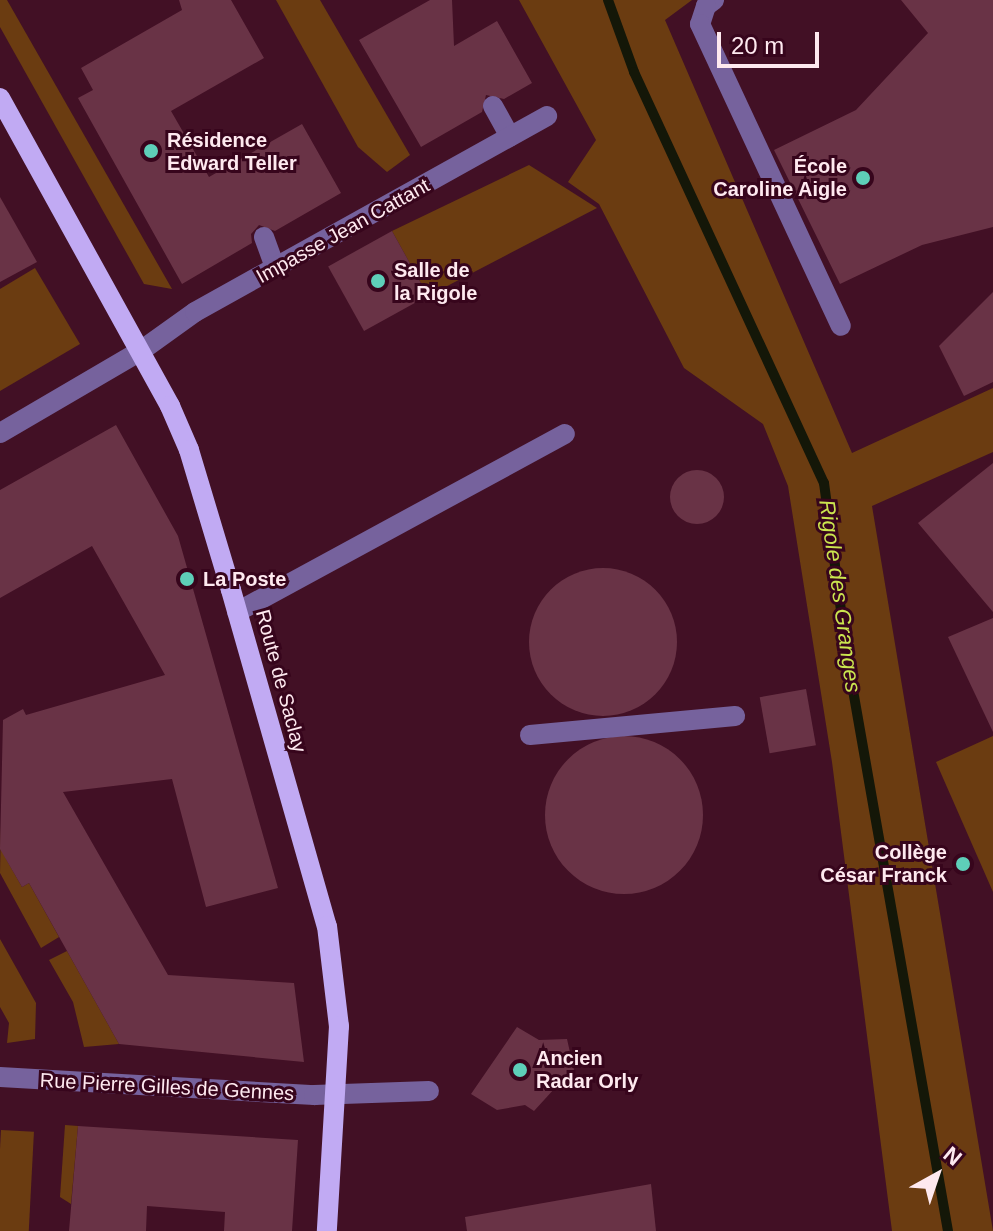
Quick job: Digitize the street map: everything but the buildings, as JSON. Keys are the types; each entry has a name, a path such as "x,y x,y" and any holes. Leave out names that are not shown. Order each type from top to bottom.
{"main road":[{"name":"Route de Saclay","path":"0,98 142,350 189,450 237,612 327,926 339,1026 326,1230"}],"street":[{"path":"714,0 706,6 700,24 841,326"},
{"path":"493,106 510,137"},
{"name":"Impasse Jean Cattant","path":"0,433 142,350 195,312 547,116"},
{"path":"264,237 275,268"},
{"path":"237,612 565,434"},
{"path":"530,735 735,716"},
{"name":"Rue Pierre Gilles de Gennes","path":"0,1077 334,1096 429,1091"}],"shaded area":[{"path":"0,0 7,0 172,289 144,284 0,27"},
{"path":"276,0 320,0 410,155 387,172 358,147"},
{"path":"519,0 692,0 665,20 852,453 993,388 993,452 872,506 993,1231 892,1231 832,762 788,486 763,424 684,368 599,204 568,182 596,140"},
{"path":"529,165 597,208 428,296 392,231"},
{"path":"35,268 80,344 0,391 0,289"},
{"path":"993,736 993,892 936,762"},
{"path":"1,824 6,859 22,887 29,883 59,937 41,948 0,873"},
{"path":"0,939 36,1003 35,1039 7,1043 9,1023 0,1007"},
{"path":"67,951 119,1044 84,1047 73,1002 49,960"},
{"path":"65,1125 78,1126 71,1204 60,1197"},
{"path":"1,1130 34,1132 29,1231 0,1231"}],"waterway":[{"name":"Rigole des Granges","path":"608,0 634,72 824,483 847,656 948,1231"}],"place":[{"name":"Résidence Edward Teller","path":"151,151"},
{"name":"École Caroline Aigle","path":"863,178"},
{"name":"Salle de la Rigole","path":"378,281"},
{"name":"La Poste","path":"187,579"},
{"name":"Collège César Franck","path":"963,864"},
{"name":"Ancien Radar Orly","path":"520,1070"}]}
